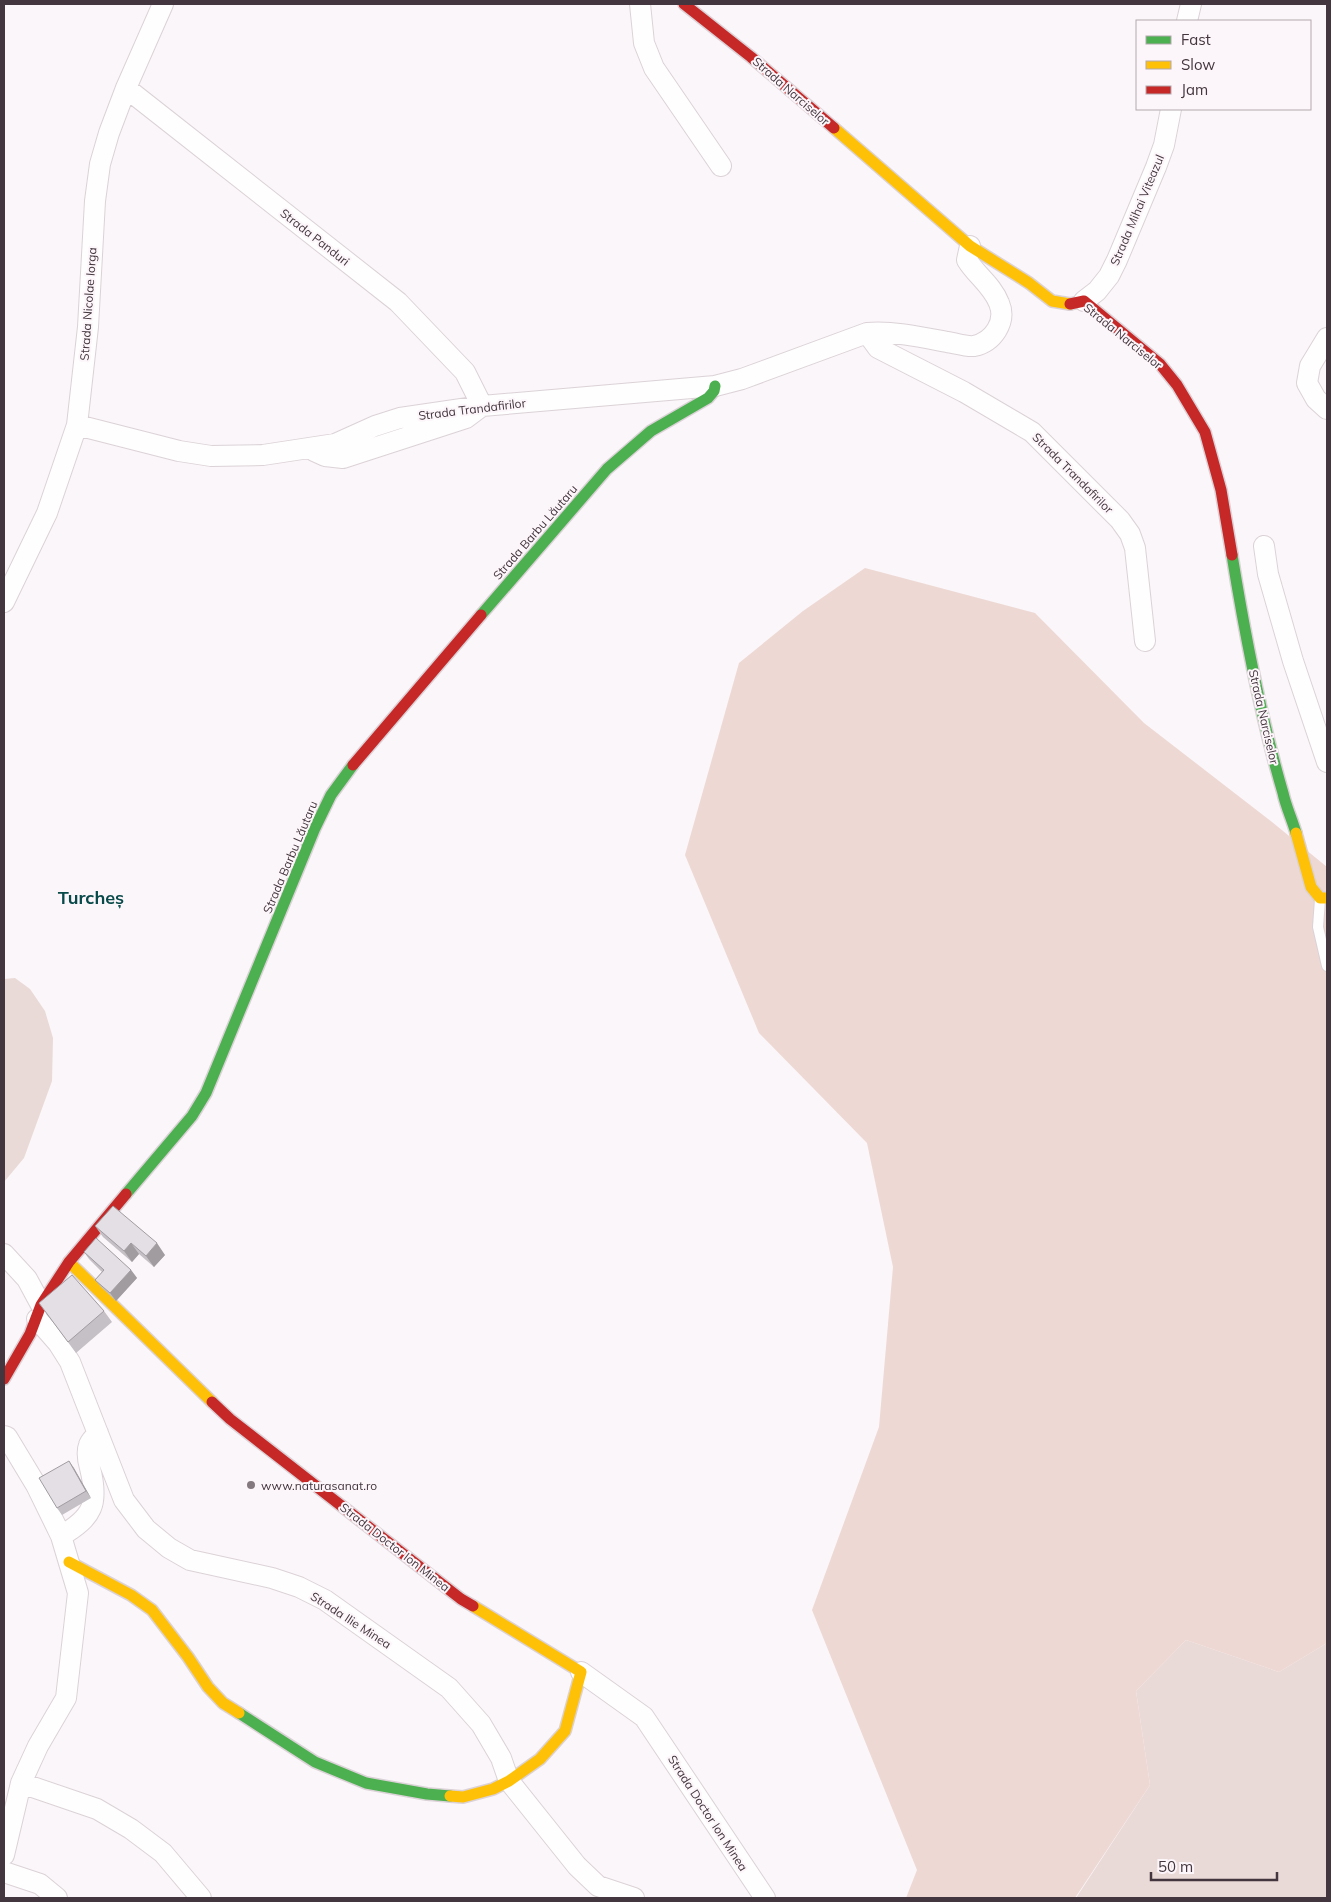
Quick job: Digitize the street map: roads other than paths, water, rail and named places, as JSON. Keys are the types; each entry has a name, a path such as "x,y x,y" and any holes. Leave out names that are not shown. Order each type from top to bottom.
{"street":[{"name":"Strada Nicolae Iorga","path":"4,602 47,513 77,425 88,327 95,201 100,164 109,133 126,88 163,4"},
{"path":"640,4 644,43 654,68 721,166"},
{"name":"Strada Narciselor","path":"684,4 751,56 970,246 1028,283 1052,301 1068,304 1084,301 1160,364 1177,384 1205,432 1222,490 1241,609 1268,738 1311,887 1324,898"},
{"path":"1187,20 1190,4"},
{"name":"Strada Panduri","path":"126,88 398,302 465,372 482,406"},
{"name":"Strada Mihai Viteazul","path":"1084,301 1097,291 1109,276 1117,260 1164,145 1171,110"},
{"name":"Strada Trandafirilor","path":"77,425 211,456 263,455 335,444 375,426 400,418 482,406 715,386 742,379 867,333 885,331 973,346 993,337 999,327 1002,315 1000,304 992,289 967,260 970,246"},
{"name":"Strada Trandafirilor","path":"867,333 878,348 964,392 1032,432 1120,520 1130,534 1135,548 1145,641"},
{"path":"1327,338 1310,366 1307,383 1316,399 1327,410"},
{"name":"Strada Barbu Lăutaru","path":"4,1379 30,1334 39,1312 69,1262 192,1116 206,1093 315,828 331,795 360,756 608,469 652,431 708,398 714,391 715,386"},
{"path":"1264,546 1268,574 1293,661 1327,762"},
{"name":"Strada Ilie Minea","path":"4,1254 27,1280 39,1312 70,1362 124,1500 146,1529 169,1548 190,1560 272,1578 299,1587 325,1600 450,1688 481,1724 500,1758 509,1781 577,1866 598,1886 634,1898"},
{"name":"Strada Doctor Ion Minea","path":"69,1262 230,1419 461,1599 581,1672 644,1716 764,1898"},
{"path":"61,1536 84,1519 92,1507 95,1497 94,1484 87,1455 89,1444 98,1433"},
{"path":"4,1436 7,1437 36,1485 61,1536 78,1593 66,1698 38,1746 21,1783 4,1856"},
{"path":"69,1562 131,1594 152,1610 208,1687 223,1703 315,1762 366,1783 427,1794 463,1797 493,1789 509,1781 540,1759 565,1731 581,1672"},
{"path":"21,1783 97,1809 131,1829 163,1853 201,1898"},
{"path":"4,1872 40,1884 57,1898"}],"lane":[{"path":"1324,898 1318,927 1327,966"}],"place":[{"name":"www.naturasanat.ro","path":"251,1485"}],"district":[{"name":"Turcheș","path":"91,897"}]}
